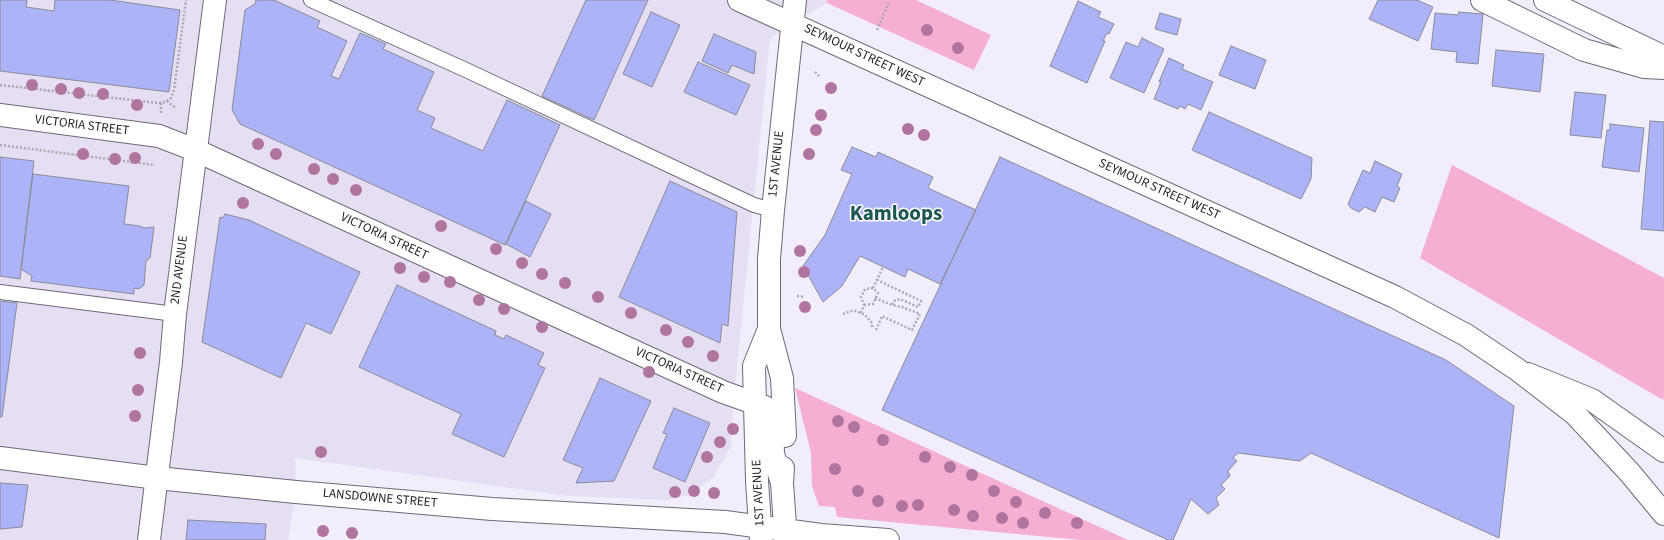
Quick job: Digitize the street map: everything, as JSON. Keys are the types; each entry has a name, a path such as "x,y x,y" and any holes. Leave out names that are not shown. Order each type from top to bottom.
{"street":[{"name":"2ND AVENUE","path":"149,540 195,150 215,0"},
{"name":"SEYMOUR STREET WEST","path":"739,0 1395,297 1466,335 1518,370 1574,414 1630,473 1664,514"},
{"name":"1ST AVENUE","path":"786,535 782,483 785,453 782,378 769,328 769,259 772,210 795,0"},
{"path":"1482,0 1584,50 1644,67 1664,68"},
{"path":"1545,0 1576,7 1664,57"},
{"name":"VICTORIA STREET","path":"0,115 159,136 195,150 723,392 755,405 765,407 772,418 773,454 782,483"},
{"name":"1ST AVENUE","path":"761,533 757,480 754,366 769,328"},
{"name":"SEYMOUR STREET WEST","path":"1518,370 1592,400 1664,451"},
{"name":"LANSDOWNE STREET","path":"0,458 157,478 492,509 725,522 761,533 821,535 888,540"}],"lane":[{"path":"311,0 466,70 754,205 772,210"},
{"path":"0,292 175,314"}],"path":[{"path":"0,86 158,103 167,101 171,98 174,90 186,0"},
{"path":"877,30 889,2"},
{"path":"815,72 819,76"},
{"path":"167,101 176,108"},
{"path":"0,145 155,165"},
{"path":"873,288 883,267"},
{"path":"877,280 921,301 918,307 900,298 894,301 892,305"},
{"path":"861,313 864,305 861,297 864,288 873,288 878,293 873,304 864,305"},
{"path":"797,296 805,297"},
{"path":"876,298 920,314 912,330 882,316 876,330"},
{"path":"843,314 851,311 861,313 870,319 872,328"}],"shaded area":[{"path":"0,0 827,0 827,3 792,23 770,39 734,396 731,446 714,477 691,494 669,500 569,496 295,458 296,492 288,540 0,540"},
{"path":"827,0 916,0 991,35 974,70 827,3"},
{"path":"1452,165 1664,278 1663,400 1420,258"},
{"path":"795,388 1128,540 1081,540 837,517 835,507 819,506 812,486 811,453"}],"building":[{"path":"0,0 27,0 26,7 54,11 55,0 110,0 180,10 169,92 0,71"},
{"path":"256,0 274,0 320,21 317,27 347,41 331,76 339,79 360,33 386,44 383,49 434,72 417,110 435,118 431,128 483,151 507,100 560,125 505,245 240,124 232,110 245,10 255,4"},
{"path":"586,0 648,0 594,120 542,96"},
{"path":"1378,0 1417,0 1433,7 1418,41 1369,19"},
{"path":"1078,1 1101,12 1098,17 1114,24 1109,34 1107,33 1103,41 1105,41 1087,83 1050,66"},
{"path":"651,12 680,25 652,87 623,74"},
{"path":"1459,12 1483,14 1478,64 1456,62 1457,52 1431,49 1435,13 1458,15"},
{"path":"1160,13 1181,19 1177,35 1155,29"},
{"path":"714,34 756,52 754,74 732,65 728,73 702,61"},
{"path":"1142,38 1164,49 1144,93 1110,78 1126,42 1138,47"},
{"path":"1231,46 1266,60 1255,89 1219,75"},
{"path":"1496,50 1544,54 1540,92 1492,86"},
{"path":"1169,58 1184,65 1182,69 1213,82 1201,110 1188,104 1185,109 1180,106 1178,109 1154,99"},
{"path":"698,62 750,85 736,115 684,92"},
{"path":"1575,92 1606,95 1601,138 1570,135"},
{"path":"1209,112 1312,158 1311,179 1301,199 1192,150"},
{"path":"1650,121 1664,122 1664,231 1641,229"},
{"path":"1610,124 1644,128 1639,172 1602,167 1607,130 1610,130"},
{"path":"852,147 876,157 878,152 933,177 928,188 976,210 940,284 908,269 905,277 860,256 842,286 823,302 803,266 825,235 852,174 841,170"},
{"path":"0,157 34,161 20,279 0,276"},
{"path":"1000,157 1446,360 1514,406 1499,538 1311,453 1300,461 1238,453 1233,458 1237,461 1228,471 1230,476 1221,485 1225,489 1216,498 1219,505 1208,514 1191,499 1173,540 1168,540 882,410"},
{"path":"1375,161 1402,174 1397,186 1400,188 1394,202 1382,197 1375,212 1365,207 1359,212 1351,208 1348,204 1363,170 1370,173"},
{"path":"33,174 129,186 124,224 144,228 154,227 150,258 146,261 144,285 139,289 134,288 134,294 31,281 32,276 21,269"},
{"path":"670,181 737,212 728,326 722,324 720,343 619,297"},
{"path":"526,201 551,214 530,257 506,244"},
{"path":"225,214 249,220 360,272 331,334 306,323 281,378 202,342 220,217 223,218"},
{"path":"397,285 496,331 495,335 504,339 506,335 544,353 538,365 545,368 504,457 452,434 461,414 359,367"},
{"path":"0,301 17,303 2,417 0,417"},
{"path":"600,378 651,401 614,481 576,483 583,468 563,460"},
{"path":"674,408 710,423 685,482 653,468 667,434 663,433"},
{"path":"0,483 28,485 22,527 0,529"},
{"path":"188,520 266,524 265,540 186,540"}],"district":[{"name":"Kamloops","path":"896,215"}]}
